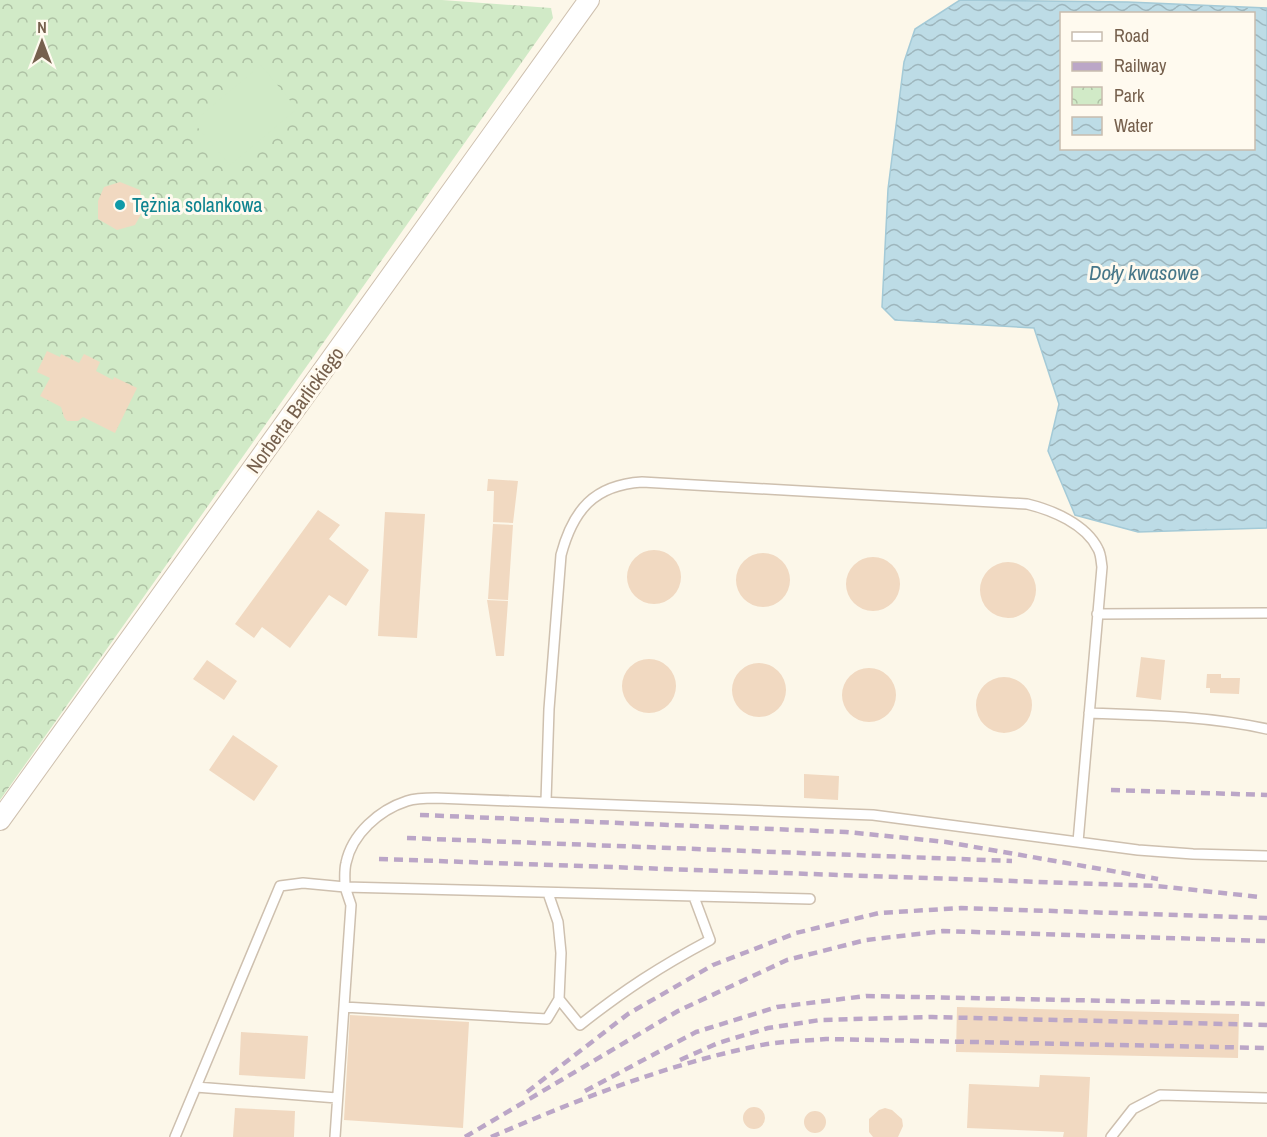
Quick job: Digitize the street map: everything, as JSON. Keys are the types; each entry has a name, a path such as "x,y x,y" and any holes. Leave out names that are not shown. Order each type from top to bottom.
{"street":[{"name":"Norberta Barlickiego","path":"0,820 590,0"}],"lane":[{"path":"546,801 549,709 561,555 567,533 576,516 605,489 621,483 642,482 1016,503 1042,507 1078,526 1100,550 1102,567 1078,842"},
{"path":"1097,615 1267,613"},
{"path":"1089,713 1194,716 1267,729"},
{"path":"335,1137 351,905 345,887 345,865 350,849 368,825 390,808 409,800 436,798 546,801 873,816 1193,854 1267,856"},
{"path":"175,1137 280,886 303,883 345,887 810,899"},
{"path":"344,1007 547,1019 559,999 561,953 558,922 548,893"},
{"path":"559,999 580,1025 663,964 710,940 694,897"},
{"path":"196,1087 338,1098"},
{"path":"1111,1137 1133,1109 1160,1095 1267,1098"}],"green space":[{"path":"0,0 442,0 551,8 553,18 0,800"},
{"path":"261,65 297,109 230,165 193,122"}],"water":[{"name":"Doły kwasowe","path":"960,0 1128,2 1267,8 1267,528 1138,532 1075,515 1048,451 1059,404 1034,328 895,320 882,307 888,189 904,62 915,29"}],"building":[{"name":"Tężnia solankowa","path":"120,182 140,190 144,209 135,225 117,230 98,219 98,201 104,187"},
{"path":"47,351 60,357 61,354 79,363 84,354 100,362 96,371 113,380 114,377 137,388 115,433 83,417 78,421 67,421 61,407 40,396 50,378 37,372"},
{"path":"488,479 518,481 513,523 493,522 494,491 487,491"},
{"path":"318,510 340,525 329,539 369,570 346,606 329,595 290,648 262,627 254,638 235,624"},
{"path":"385,512 425,514 417,638 378,636"},
{"path":"493,524 513,525 508,600 488,599"},
{"path":"649,550 659,550 669,554 677,562 681,577 677,592 669,600 659,604 649,604 639,600 631,592 627,582 627,572 631,562 639,554"},
{"path":"758,553 768,553 778,557 786,565 790,580 786,595 778,603 768,607 758,607 748,603 740,595 736,585 736,575 740,565 748,557"},
{"path":"868,557 878,557 888,561 896,569 900,584 896,599 888,607 878,611 868,611 858,607 850,599 846,589 846,579 850,569 858,561"},
{"path":"1002,562 1014,562 1024,566 1032,574 1036,590 1032,606 1024,614 1014,618 1002,618 992,614 984,606 980,596 980,584 984,574 992,566"},
{"path":"487,600 508,601 504,656 496,656"},
{"path":"1141,657 1165,660 1161,700 1136,697"},
{"path":"644,659 654,659 664,663 672,671 676,686 672,701 664,709 654,713 644,713 634,709 626,701 622,691 622,681 626,671 634,663"},
{"path":"207,660 237,681 224,700 193,679"},
{"path":"754,663 764,663 774,667 782,675 786,690 782,705 774,713 764,717 754,717 744,713 736,705 732,695 732,685 736,675 744,667"},
{"path":"864,668 874,668 884,672 892,680 896,695 892,710 884,718 874,722 864,722 854,718 846,710 842,700 842,690 846,680 854,672"},
{"path":"1207,674 1221,674 1221,678 1240,678 1239,694 1210,693 1210,688 1206,688"},
{"path":"998,677 1010,677 1020,681 1028,689 1032,705 1028,721 1020,729 1010,733 998,733 988,729 980,721 976,711 976,699 980,689 988,681"},
{"path":"233,735 278,766 254,801 209,770"},
{"path":"804,774 839,776 838,800 804,798"},
{"path":"957,1007 1239,1014 1238,1058 956,1052"},
{"path":"350,1015 469,1022 463,1128 344,1120"},
{"path":"241,1032 308,1036 305,1079 239,1075"},
{"path":"1040,1075 1090,1077 1087,1137 1063,1137 1064,1132 967,1128 969,1084 1039,1087"},
{"path":"754,1107 762,1110 765,1118 762,1126 754,1129 746,1126 743,1118 746,1110"},
{"path":"235,1108 295,1111 294,1137 233,1137"},
{"path":"885,1108 892,1110 902,1119 903,1126 898,1137 873,1137 869,1132 869,1119"},
{"path":"815,1111 823,1114 826,1122 823,1130 815,1133 807,1130 804,1122 807,1114"}],"railway":[{"path":"1111,790 1267,795"},
{"path":"420,815 846,832 946,842 1158,879"},
{"path":"407,838 1012,861"},
{"path":"379,859 1157,886 1260,897"},
{"path":"527,1092 628,1014 713,965 796,933 879,913 961,908 1267,918"},
{"path":"465,1137 678,1011 787,960 866,940 943,931 1267,941"},
{"path":"585,1091 696,1032 777,1007 866,996 1267,1004"},
{"path":"680,1060 718,1043 768,1028 820,1020 932,1017 1267,1025"},
{"path":"491,1137 655,1073 723,1054 774,1043 826,1039 1267,1048"}],"place":[{"name":"Tężnia solankowa","path":"120,205"}]}
